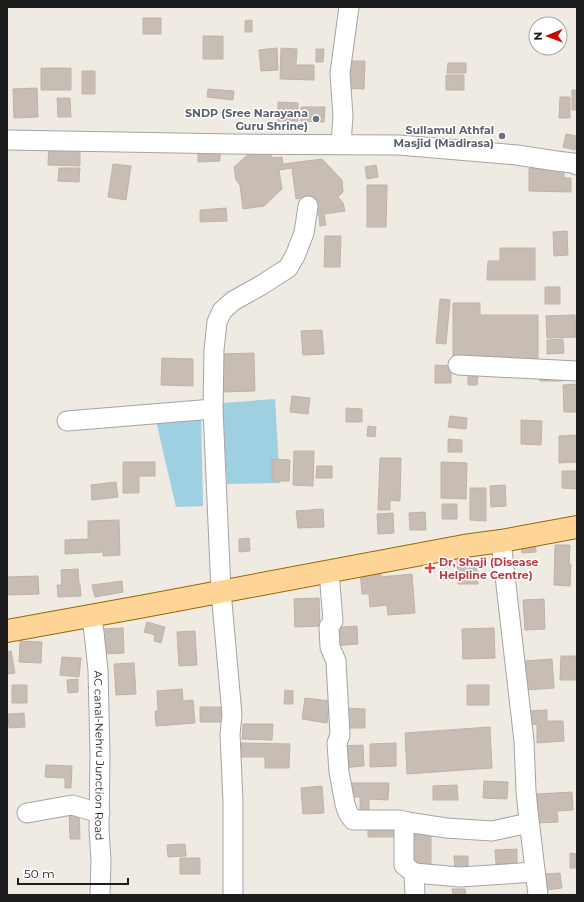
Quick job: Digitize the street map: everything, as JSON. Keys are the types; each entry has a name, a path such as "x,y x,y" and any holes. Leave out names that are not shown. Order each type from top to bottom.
{"main road":[{"path":"7,631 464,546 501,541 577,527"}],"street":[{"path":"341,144 343,116 340,73 349,7"},
{"path":"7,140 398,145 490,153 577,165"},
{"path":"233,895 233,801 230,734 232,714 221,591 213,409 214,350 217,322 222,311 233,302 288,268 295,256 304,232 308,206"},
{"path":"458,365 577,371"},
{"path":"67,421 213,409"},
{"path":"501,541 524,741 526,791 538,895"},
{"path":"329,572 333,621 329,626 330,647 336,661 340,735 337,743 339,772 345,804 348,813 353,820 400,820 446,828 492,831 530,822"},
{"name":"AC canal-Nehru Junction Road","path":"91,616 98,670 100,754 100,895"},
{"path":"27,813 72,805 100,813"},
{"path":"407,822 404,831 404,865 414,873 460,877 535,872"},
{"path":"414,873 416,895"}],"water":[{"path":"275,399 280,483 227,484 222,403"},
{"path":"201,415 203,506 176,507 156,421"}],"building":[{"path":"143,18 161,18 161,34 143,34"},
{"path":"252,20 252,32 245,32 245,21"},
{"path":"203,36 223,36 223,59 203,59"},
{"path":"277,48 278,70 261,71 259,50"},
{"path":"281,48 297,49 296,65 314,65 314,80 280,79"},
{"path":"316,49 324,49 323,62 316,62"},
{"path":"344,61 365,61 364,89 343,88"},
{"path":"448,63 466,63 466,73 447,73"},
{"path":"41,68 71,68 71,90 41,90"},
{"path":"82,71 95,71 95,94 82,94"},
{"path":"446,75 464,75 464,90 446,90"},
{"path":"37,88 38,117 14,118 13,89"},
{"path":"208,89 234,91 233,100 207,97"},
{"path":"572,90 577,90 577,110 572,110"},
{"path":"560,97 570,97 570,118 559,118"},
{"path":"57,98 70,98 71,117 58,117"},
{"path":"278,102 298,103 298,121 278,121"},
{"path":"301,107 325,107 324,122 301,121"},
{"path":"566,134 577,136 575,150 563,147"},
{"path":"49,143 80,144 80,166 48,165"},
{"path":"220,148 220,161 198,162 198,149"},
{"path":"265,149 273,158 282,157 283,164 322,159 342,180 343,192 338,197 343,203 345,211 324,214 326,225 320,226 319,216 316,213 314,196 296,199 292,168 279,170 282,189 264,206 243,209 240,185 236,180 234,167 252,151"},
{"path":"113,164 131,166 126,200 108,197"},
{"path":"376,165 378,177 367,179 365,167"},
{"path":"59,168 80,168 79,182 58,181"},
{"path":"529,168 564,169 564,178 571,178 571,192 529,191"},
{"path":"367,185 387,185 386,227 367,227"},
{"path":"226,208 227,221 200,222 200,210"},
{"path":"567,231 568,255 554,256 553,232"},
{"path":"325,236 341,236 340,267 324,267"},
{"path":"500,248 535,248 535,280 487,280 488,261 500,261"},
{"path":"545,287 560,287 560,304 545,304"},
{"path":"440,299 450,300 446,344 436,343"},
{"path":"453,303 480,303 480,315 538,315 538,361 453,362"},
{"path":"575,315 576,337 547,338 546,316"},
{"path":"322,330 324,354 303,355 301,331"},
{"path":"563,339 564,353 547,354 547,340"},
{"path":"254,353 255,391 221,392 220,354"},
{"path":"162,358 193,359 193,386 161,385"},
{"path":"435,365 451,366 451,383 435,383"},
{"path":"540,372 563,373 563,381 540,381"},
{"path":"468,376 478,377 477,385 468,385"},
{"path":"577,384 577,412 564,412 563,385"},
{"path":"292,396 310,398 308,414 290,412"},
{"path":"346,408 362,409 362,422 346,422"},
{"path":"450,416 467,418 466,429 448,427"},
{"path":"521,420 542,421 541,445 521,444"},
{"path":"368,426 376,427 375,437 367,436"},
{"path":"577,435 577,462 559,463 559,436"},
{"path":"448,439 462,440 462,452 448,452"},
{"path":"294,451 314,451 313,486 293,485"},
{"path":"380,458 401,458 400,501 390,500 390,510 378,510"},
{"path":"272,459 290,460 289,481 272,481"},
{"path":"123,462 155,462 155,476 139,476 139,493 123,493"},
{"path":"441,462 467,463 466,499 441,498"},
{"path":"317,466 332,466 332,478 316,478"},
{"path":"562,471 577,471 577,489 562,488"},
{"path":"116,482 118,497 92,500 91,485"},
{"path":"505,485 506,506 491,507 490,486"},
{"path":"470,488 486,488 486,521 470,520"},
{"path":"442,504 457,504 457,519 442,519"},
{"path":"323,509 324,527 298,528 296,511"},
{"path":"425,512 426,530 410,530 409,513"},
{"path":"393,513 394,533 378,534 377,514"},
{"path":"119,520 120,555 103,556 103,552 65,554 65,540 88,539 88,521"},
{"path":"249,538 250,551 239,552 239,539"},
{"path":"535,538 536,552 522,553 520,539"},
{"path":"555,545 570,545 570,586 554,585"},
{"path":"457,560 476,560 478,584 458,584"},
{"path":"381,568 381,577 412,574 415,613 388,615 387,605 370,607 369,594 362,594 360,570"},
{"path":"78,569 81,596 58,597 57,585 62,585 61,570"},
{"path":"38,576 39,594 7,595 7,577"},
{"path":"122,581 123,592 95,597 92,585"},
{"path":"319,598 320,626 295,627 294,599"},
{"path":"544,599 545,629 525,630 523,600"},
{"path":"147,622 165,627 161,643 154,641 155,635 144,632"},
{"path":"357,626 358,644 332,646 330,628"},
{"path":"123,628 124,653 101,654 100,629"},
{"path":"494,628 495,658 463,659 462,629"},
{"path":"195,631 197,665 179,666 177,632"},
{"path":"20,641 42,642 41,663 19,662"},
{"path":"11,651 15,673 7,674 7,652"},
{"path":"561,656 577,656 577,680 560,680"},
{"path":"62,657 81,658 79,677 60,675"},
{"path":"552,659 554,688 526,690 524,661"},
{"path":"134,663 136,694 116,695 114,664"},
{"path":"78,679 78,692 68,693 67,680"},
{"path":"12,685 27,685 27,703 12,703"},
{"path":"467,685 489,685 489,705 467,705"},
{"path":"182,689 183,701 193,700 195,723 156,726 155,711 158,711 157,691"},
{"path":"285,690 293,691 293,704 284,704"},
{"path":"305,698 330,701 327,723 302,719"},
{"path":"200,707 223,707 222,722 200,722"},
{"path":"346,708 365,709 365,728 345,728"},
{"path":"547,710 547,721 563,721 564,741 537,743 537,724 530,725 529,711"},
{"path":"24,713 25,727 9,728 8,714"},
{"path":"243,724 273,724 272,740 242,739"},
{"path":"490,727 492,768 407,774 405,733"},
{"path":"241,743 290,744 289,768 265,768 265,757 241,757"},
{"path":"396,743 396,766 370,767 370,744"},
{"path":"363,745 364,766 340,768 339,746"},
{"path":"46,765 72,766 71,788 65,788 65,778 45,777"},
{"path":"484,781 508,782 507,799 483,798"},
{"path":"345,783 389,783 388,800 369,799 369,813 360,813 360,797 345,797"},
{"path":"457,785 458,800 433,800 433,786"},
{"path":"322,786 324,813 303,814 301,788"},
{"path":"572,792 573,810 557,811 558,822 539,823 537,794"},
{"path":"69,809 79,809 80,839 70,839"},
{"path":"368,821 400,822 400,837 368,837"},
{"path":"406,829 431,830 431,864 406,864"},
{"path":"185,844 186,856 168,857 167,845"},
{"path":"517,849 517,863 496,864 495,850"},
{"path":"570,853 577,854 577,868 570,868"},
{"path":"454,856 468,856 468,869 455,869"},
{"path":"180,858 200,858 200,874 180,874"},
{"path":"560,873 562,888 546,890 544,874"},
{"path":"452,889 465,889 466,895 453,895"}],"place":[{"name":"SNDP (Sree Narayana Guru Shrine)","path":"316,119"},
{"name":"Sullamul Athfal Masjid (Madirasa)","path":"502,136"},
{"name":"Dr, Shaji (Disease Helpline Centre)","path":"430,568"}]}
